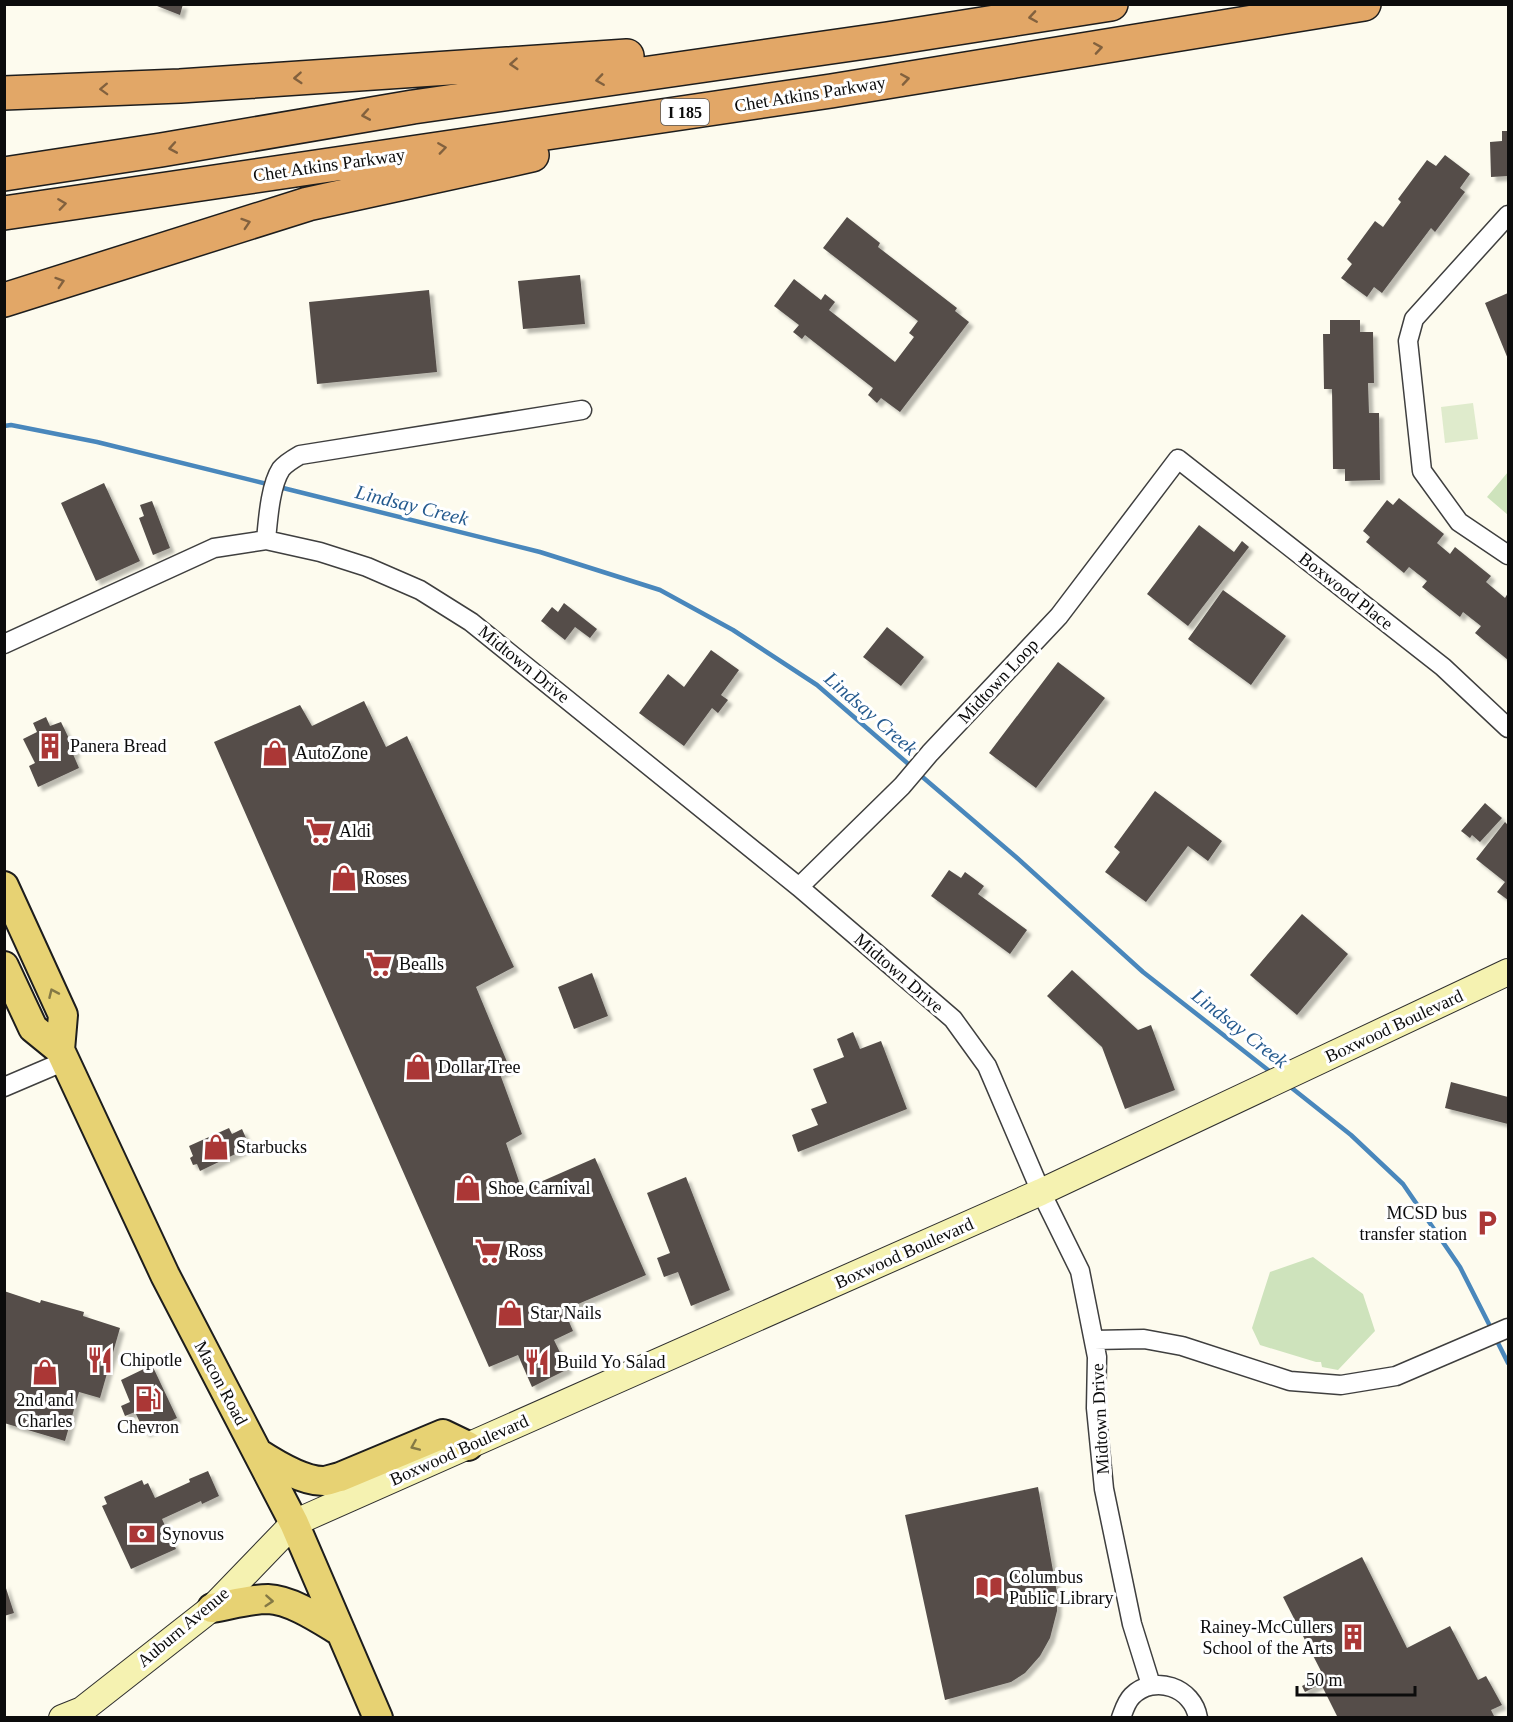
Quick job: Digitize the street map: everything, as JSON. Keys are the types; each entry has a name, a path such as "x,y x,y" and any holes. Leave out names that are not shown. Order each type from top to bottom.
{"highway":[{"path":"4,174 413,107 887,39 1111,4"},
{"name":"Chet Atkins Parkway","path":"4,213 831,91 1364,4"},
{"path":"4,93 180,86 887,39"},
{"path":"4,300 308,204 831,91"}],"main road":[{"name":"Macon Road","path":"4,886 63,1015 62,1055"},
{"name":"Macon Road","path":"4,966 33,1028 62,1055 165,1275 294,1523 378,1718"},
{"path":"257,1452 282,1468 324,1481 340,1477 443,1434 468,1446"},
{"path":"212,1608 270,1599 303,1611 341,1632"}],"street":[{"path":"1509,215 1414,319 1408,341 1422,471 1459,522 1509,555"},
{"path":"266,540 274,486 280,470 300,455 582,410"},
{"name":"Boxwood Place","path":"1178,459 1443,667 1509,728"},
{"name":"Midtown Loop","path":"799,887 902,786 930,753 1059,616 1178,459"},
{"name":"Midtown Drive","path":"4,644 214,548 266,540 320,552 367,567 420,590 471,622 799,887 953,1019 987,1066 1041,1192 1080,1271 1096,1357 1096,1408 1104,1489 1132,1624 1151,1686"},
{"name":"Boxwood Boulevard","path":"294,1523 1041,1192 1509,972"},
{"path":"4,1087 62,1055"},
{"path":"1094,1340 1154,1340 1182,1346 1290,1381 1341,1385 1396,1376 1509,1328"},
{"name":"Auburn Avenue","path":"76,1715 212,1608 294,1523"},
{"path":"1121,1718 1131,1697 1140,1690 1163,1684 1174,1687 1185,1694 1192,1702 1198,1718"}],"green space":[{"path":"1473,403 1478,439 1445,443 1441,407"},
{"path":"1508,472 1508,515 1487,497"},
{"path":"1313,1257 1363,1294 1375,1331 1338,1370 1322,1367 1321,1362 1260,1345 1252,1328 1270,1272"}],"building":[{"path":"152,4 183,4 180,15"},
{"path":"1502,131 1508,131 1508,176 1491,177 1490,142 1502,141"},
{"path":"1445,155 1470,174 1460,188 1465,192 1435,232 1431,228 1382,293 1374,287 1367,297 1341,278 1352,264 1347,259 1375,221 1383,227 1401,202 1398,199 1427,160 1436,166"},
{"path":"847,217 880,243 878,247 957,308 955,311 969,322 900,412 881,398 877,403 868,395 873,388 805,335 802,339 793,332 799,325 774,306 794,279 821,300 825,294 835,302 829,310 895,362 914,337 909,333 918,321 823,248"},
{"path":"580,275 585,324 523,329 518,281"},
{"path":"429,290 437,372 317,384 309,302"},
{"path":"1508,293 1508,359 1485,303"},
{"path":"1330,320 1360,320 1360,332 1373,332 1374,383 1368,383 1369,413 1379,413 1380,480 1345,481 1345,469 1333,469 1332,389 1324,389 1323,334 1330,334"},
{"path":"104,483 140,561 96,581 61,503"},
{"path":"1399,498 1444,534 1437,543 1450,554 1455,547 1491,576 1486,582 1505,598 1508,593 1508,660 1475,633 1481,626 1463,612 1460,617 1422,587 1427,581 1409,567 1404,573 1366,542 1370,537 1363,531 1387,500 1393,505"},
{"path":"152,501 170,548 153,555 139,518 144,516 140,505"},
{"path":"1199,525 1234,552 1242,541 1249,547 1188,626 1147,594"},
{"path":"1223,590 1286,636 1251,685 1188,639"},
{"path":"564,603 597,629 590,638 575,627 565,640 541,621 552,607 558,612"},
{"path":"887,627 924,657 901,686 863,657"},
{"path":"711,650 739,670 721,695 728,700 718,713 712,708 684,746 639,713 668,674 684,687"},
{"path":"1058,662 1105,698 1036,788 989,753"},
{"path":"364,701 386,747 407,736 514,967 476,987 510,1069 500,1074 522,1134 506,1143 522,1190 595,1158 646,1275 564,1310 573,1331 554,1340 568,1369 532,1387 518,1355 489,1367 214,742 300,705 312,726"},
{"name":"Panera Bread","path":"46,717 50,726 61,722 76,753 73,754 79,768 38,787 29,766 35,763 23,739 37,732 33,723"},
{"path":"1155,791 1222,841 1208,861 1188,846 1146,902 1105,872 1120,852 1114,847"},
{"path":"1485,803 1502,818 1480,842 1472,835 1470,838 1461,831"},
{"path":"1505,822 1508,825 1508,900 1497,892 1505,882 1476,859"},
{"path":"949,870 961,878 965,872 984,886 978,894 1027,930 1010,954 931,896"},
{"path":"1302,914 1348,954 1297,1015 1250,975"},
{"path":"1072,970 1138,1030 1151,1025 1175,1090 1125,1109 1102,1047 1047,996"},
{"path":"592,973 608,1016 574,1029 558,987"},
{"path":"853,1032 860,1049 881,1041 907,1109 798,1152 792,1135 818,1125 811,1109 827,1103 813,1069 844,1057 837,1039"},
{"path":"1451,1082 1508,1097 1508,1124 1445,1108"},
{"path":"229,1128 232,1134 242,1129 250,1147 200,1171 197,1164 193,1165 190,1158 193,1156 189,1146"},
{"path":"686,1177 730,1290 691,1306 678,1272 664,1277 657,1258 670,1253 647,1193"},
{"name":"2nd and Charles","path":"4,1291 40,1303 41,1300 84,1312 83,1316 120,1328 100,1398 79,1392 65,1441 4,1423"},
{"name":"Chevron","path":"152,1365 177,1418 145,1433 135,1412 125,1416 121,1406 130,1402 121,1380"},
{"name":"Synovus","path":"208,1471 219,1496 202,1504 201,1501 162,1519 176,1549 131,1569 102,1506 107,1504 104,1497 142,1480 144,1485 148,1483 155,1498"},
{"name":"Columbus Public Library","path":"1038,1487 1057,1593 1057,1611 1050,1638 1040,1656 1025,1673 1011,1682 945,1700 905,1515"},
{"name":"Rainey-McCullers School of the Arts","path":"1362,1557 1407,1648 1450,1626 1478,1680 1486,1676 1502,1705 1491,1710 1495,1718 1338,1718 1321,1684 1305,1692 1302,1686 1323,1675 1283,1597"},
{"path":"4,1582 14,1613 4,1616"}],"waterway":[{"name":"Lindsay Creek","path":"4,426 11,425 97,442 271,485"},
{"name":"Lindsay Creek","path":"279,487 540,552 660,590 733,630 817,685 913,768"},
{"name":"Lindsay Creek","path":"919,774 1016,857 1143,972 1272,1073"},
{"name":"Lindsay Creek","path":"1288,1085 1351,1135 1403,1184 1460,1267 1493,1332"},
{"name":"Lindsay Creek","path":"1496,1339 1508,1363"}],"place":[{"name":"Panera Bread","path":"50,746"},
{"name":"AutoZone","path":"275,753"},
{"name":"Aldi","path":"319,831"},
{"name":"Roses","path":"344,878"},
{"name":"Bealls","path":"379,964"},
{"name":"Dollar Tree","path":"418,1067"},
{"name":"Starbucks","path":"216,1147"},
{"name":"Shoe Carnival","path":"468,1188"},
{"name":"MCSD bus transfer station","path":"1487,1223"},
{"name":"Ross","path":"488,1251"},
{"name":"Star Nails","path":"510,1313"},
{"name":"Chipotle","path":"100,1360"},
{"name":"Build Yo Salad","path":"537,1362"},
{"name":"2nd and Charles","path":"45,1372"},
{"name":"Chevron","path":"148,1399"},
{"name":"Synovus","path":"142,1534"},
{"name":"Columbus Public Library","path":"989,1587"},
{"name":"Rainey-McCullers School of the Arts","path":"1353,1637"}]}
